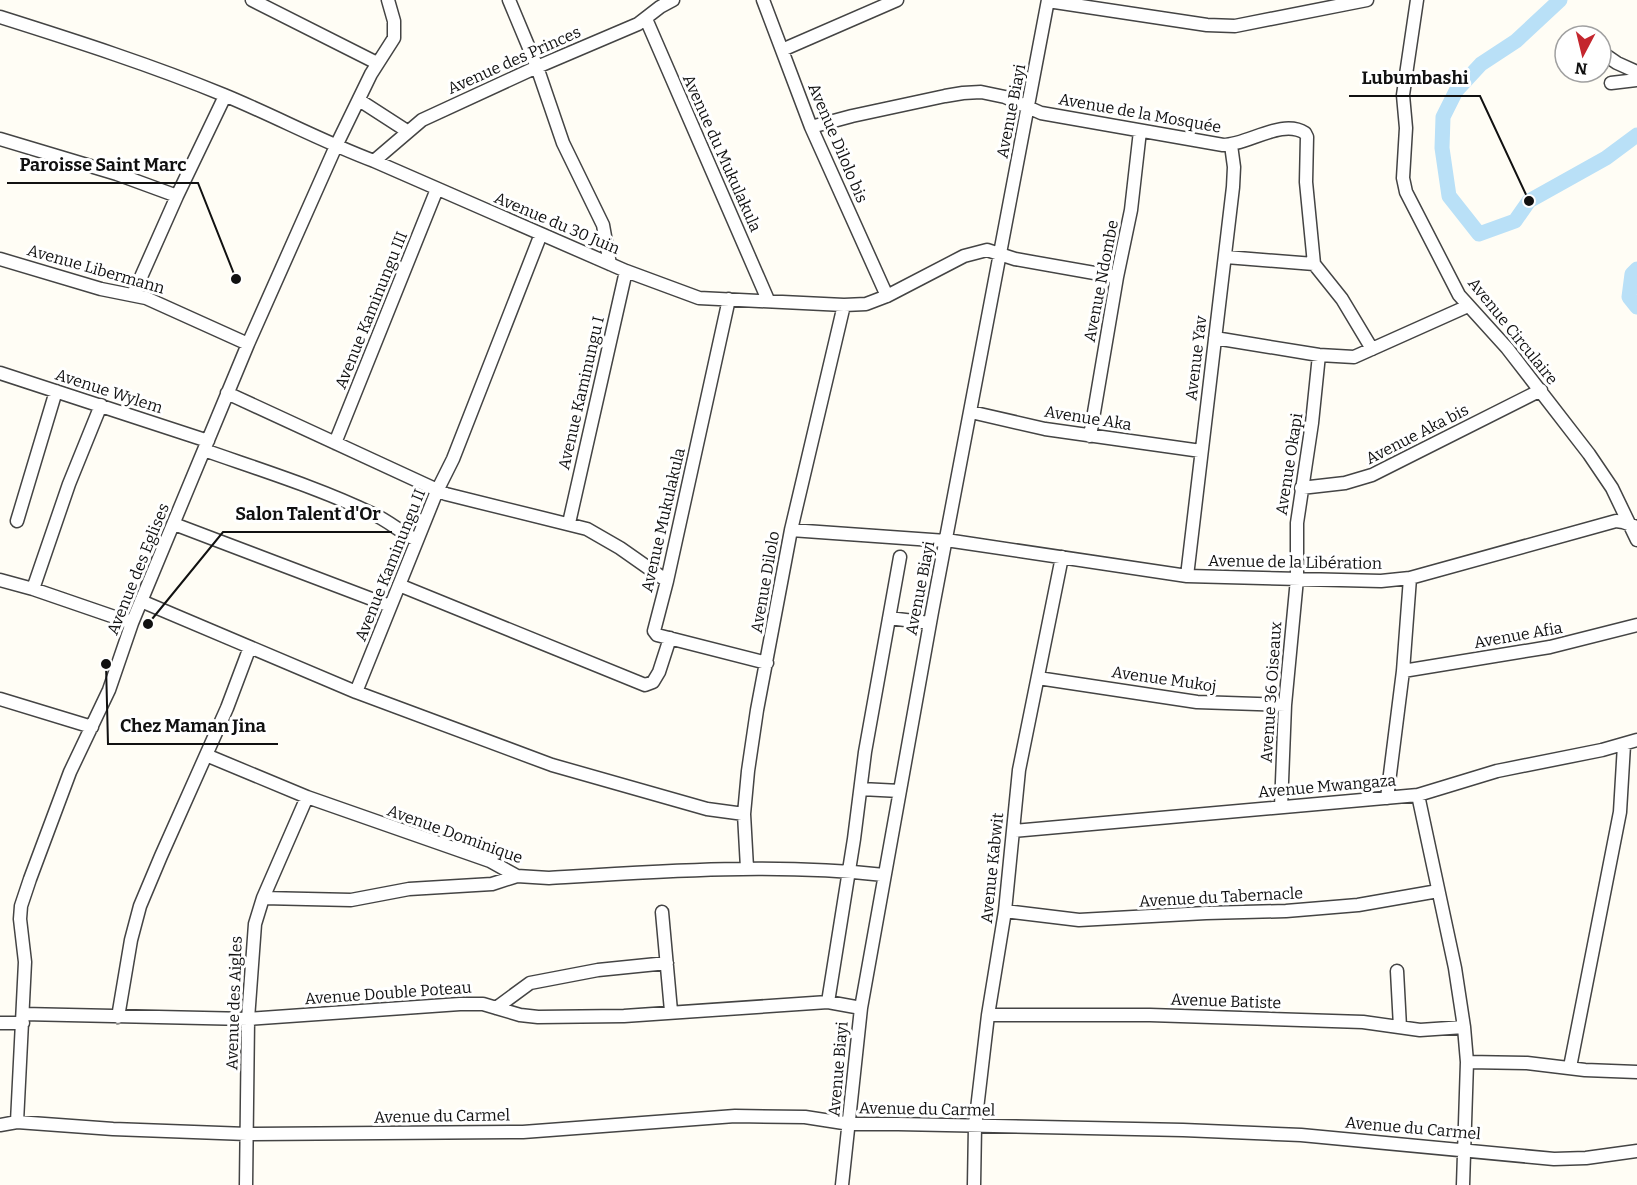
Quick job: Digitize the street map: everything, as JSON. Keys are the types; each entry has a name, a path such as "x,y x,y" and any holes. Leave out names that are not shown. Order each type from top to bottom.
{"street":[{"path":"252,0 377,63"},
{"name":"Avenue des Eglises","path":"17,1122 25,962 20,926 21,906 63,790 109,690 132,623 248,344 336,147 377,63 394,38 393,16 388,0"},
{"path":"509,0 537,67 563,143 603,225 610,264"},
{"name":"Avenue des Princes","path":"374,161 422,120 646,19 654,5 673,0"},
{"name":"Avenue Dilolo bis","path":"763,0 811,127 886,297"},
{"path":"782,50 897,0"},
{"path":"1048,0 1207,25 1236,26 1367,0"},
{"name":"Avenue Biayi","path":"842,1185 861,1008 884,875 1048,0"},
{"name":"Avenue Circulaire","path":"1417,0 1403,95 1406,128 1403,178 1406,192 1456,290 1541,390 1605,478 1634,527 1637,540"},
{"name":"Avenue du 30 Juin","path":"0,17 113,53 225,96 336,147 374,161 626,271 688,295 708,299 866,304 886,297 964,256 987,250 1014,259 1117,278"},
{"name":"Avenue du Mukulakula","path":"646,19 768,300"},
{"path":"1613,60 1637,72"},
{"path":"1613,83 1637,80"},
{"name":"Avenue de la Mosquée","path":"811,127 963,93 997,95 1041,113 1231,145 1274,131 1293,129 1305,133 1306,182 1314,264"},
{"path":"133,296 177,195 225,96"},
{"path":"359,100 407,131"},
{"name":"Avenue Ndombe","path":"1090,436 1131,210 1140,131"},
{"path":"0,139 117,174 177,195"},
{"name":"Avenue Yav","path":"1187,576 1226,257 1234,167 1231,145"},
{"name":"Avenue Kaminungu III","path":"335,443 437,189"},
{"name":"Avenue Kaminungu II","path":"356,692 437,491 457,450 541,234"},
{"path":"1226,257 1314,264 1342,299 1372,349"},
{"name":"Avenue Libermann","path":"0,259 101,289 159,303 248,344"},
{"name":"Avenue Kaminungu I","path":"569,524 626,271"},
{"name":"Avenue Mukulakula","path":"670,638 657,635 654,631 729,299"},
{"name":"Avenue Dilolo","path":"747,868 744,814 751,751 791,530 844,305"},
{"path":"1215,338 1319,355 1352,357 1468,306"},
{"name":"Avenue Okapi","path":"1297,579 1296,540 1301,488 1312,423 1319,355"},
{"name":"Avenue Wylem","path":"0,373 101,405 206,445 376,515 400,532 417,540"},
{"name":"Avenue Aka bis","path":"1301,488 1345,483 1372,475 1541,390"},
{"path":"16,521 56,392"},
{"path":"227,393 437,491 586,529 602,537 667,581"},
{"path":"33,589 69,484 101,405"},
{"name":"Avenue Aka","path":"971,411 1019,423 1090,436 1201,451"},
{"name":"Avenue de la Libération","path":"791,530 946,540 1187,576 1381,581 1410,578 1616,521 1634,527"},
{"path":"174,524 390,606"},
{"path":"828,1002 900,557"},
{"name":"Avenue Kabwit","path":"974,1185 975,1126 988,1015 1005,911 1023,747 1062,557"},
{"path":"1387,798 1403,671 1410,578"},
{"name":"Avenue 36 Oiseaux","path":"1281,807 1285,705 1297,579"},
{"path":"0,580 132,623"},
{"path":"399,585 645,685 653,682 659,672 670,638 767,663"},
{"path":"141,601 356,692 539,760 707,809 744,814"},
{"path":"889,618 930,623"},
{"name":"Avenue Afia","path":"1403,671 1550,647 1637,625"},
{"path":"118,1017 130,940 140,906 160,856 227,708 250,647"},
{"name":"Avenue Mukoj","path":"1038,678 1197,702 1285,705"},
{"path":"1,702 92,727"},
{"name":"Avenue Mwangaza","path":"1013,831 1418,795 1497,771 1624,745 1637,740"},
{"path":"1570,1067 1620,812 1624,745"},
{"name":"Avenue Dominique","path":"206,755 307,797 490,861 517,876 549,878 747,868 849,871 884,875"},
{"path":"861,789 900,791"},
{"path":"1418,795 1455,968 1464,1027 1467,1062 1462,1185"},
{"name":"Avenue des Aigles","path":"246,1185 248,1019 252,939 263,898 307,797"},
{"path":"263,898 351,900 409,889 492,885 517,876"},
{"name":"Avenue du Tabernacle","path":"1005,911 1078,920 1286,911 1358,905 1438,891"},
{"path":"662,912 672,1011"},
{"path":"496,1008 530,983 598,970 668,963"},
{"path":"1397,971 1400,1027"},
{"name":"Avenue Double Poteau","path":"0,1023 23,1019 118,1017 248,1019 460,1004 483,1004 519,1015 538,1017 624,1016 828,1002 861,1008"},
{"name":"Avenue Batiste","path":"988,1015 1150,1015 1281,1019 1363,1022 1420,1030 1464,1027"},
{"path":"1467,1062 1527,1063 1637,1072"},
{"name":"Avenue du Carmel","path":"0,1125 17,1122 113,1129 247,1134 523,1131 735,1116 805,1117 850,1124 1183,1130 1301,1135 1568,1159 1637,1151"}],"waterway":[{"path":"1560,0 1516,41 1481,64 1456,91 1443,117 1442,148 1449,196 1479,234 1515,221 1529,201 1606,158 1637,135"},
{"path":"1637,269 1632,274 1629,297 1637,307"}],"place":[{"name":"Lubumbashi","path":"1529,201"},
{"name":"Paroisse Saint Marc","path":"236,279"},
{"name":"Salon Talent d'Or","path":"148,624"},
{"name":"Chez Maman Jina","path":"106,664"}]}
